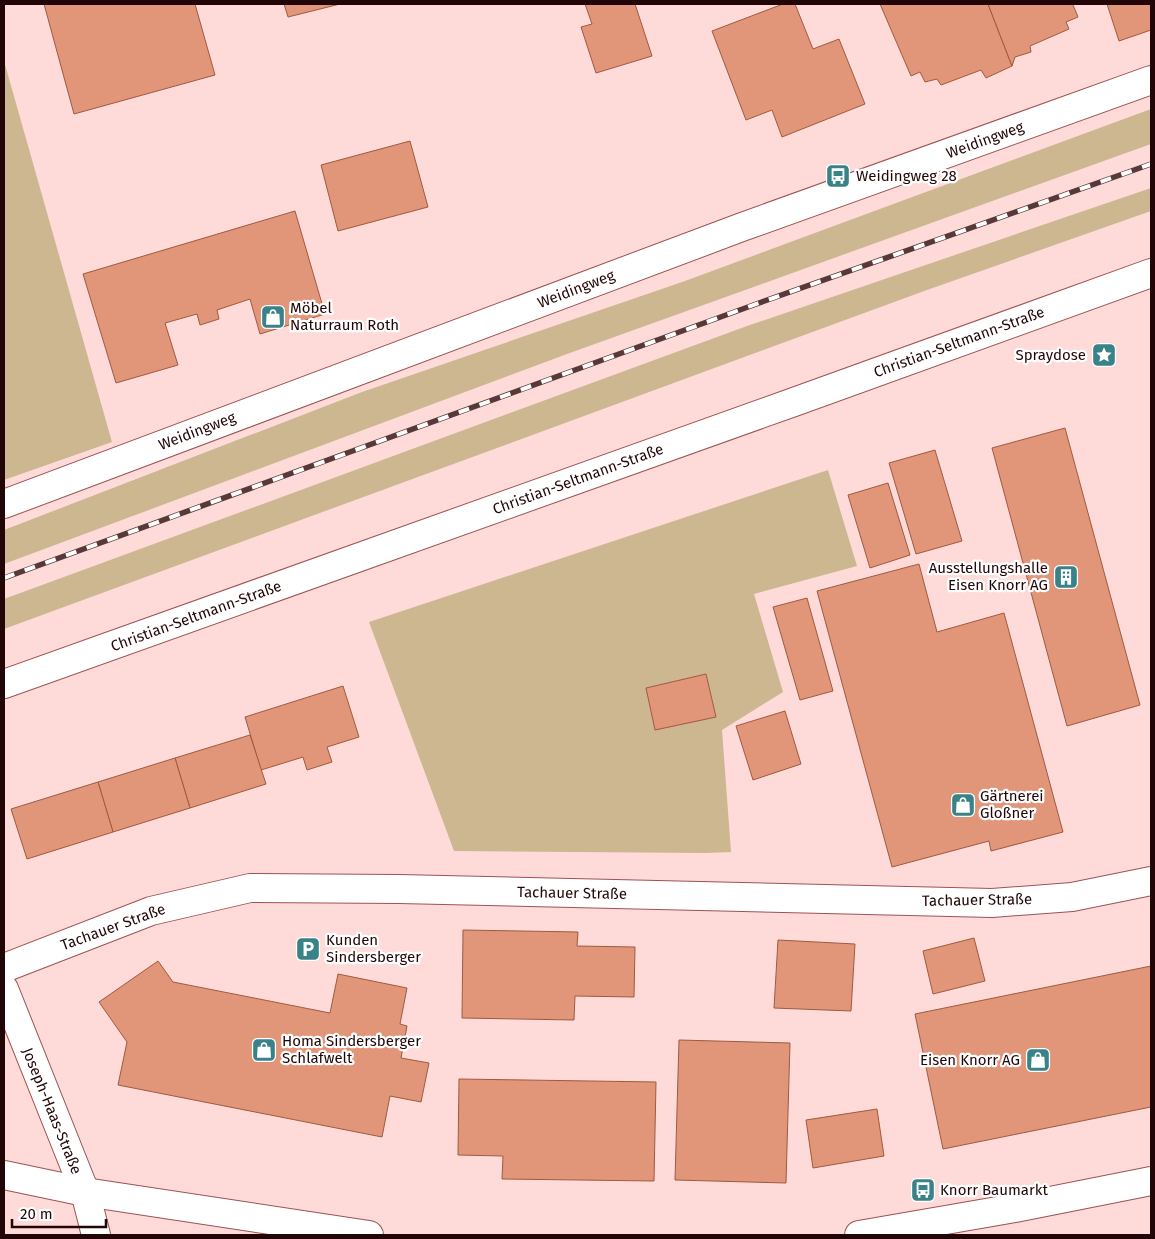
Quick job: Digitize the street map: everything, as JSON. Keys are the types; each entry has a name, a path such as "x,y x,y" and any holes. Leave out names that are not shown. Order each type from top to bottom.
{"street":[{"name":"Weidingweg","path":"4,504 742,227 1151,80"},
{"name":"Christian-Seltmann-Straße","path":"10,687 1151,273"},
{"name":"Tachauer Straße","path":"4,968 151,911 250,888 992,903 1072,897 1151,882"},
{"name":"Joseph-Haas-Straße","path":"4,989 84,1192 96,1235"},
{"path":"4,1175 84,1192 368,1235"},
{"path":"863,1235 1151,1181"}],"shaded area":[{"path":"4,61 112,442 4,480"},
{"path":"1151,109 1151,144 567,354 4,564 4,530 362,392 685,281"},
{"path":"1151,188 1151,211 927,290 4,629 4,599 747,326"},
{"path":"828,470 857,566 754,594 783,692 722,730 731,852 454,851 369,622"}],"building":[{"path":"44,4 195,4 215,75 74,114"},
{"path":"284,4 340,4 288,17"},
{"path":"585,4 635,4 652,56 596,73 581,27 592,24"},
{"path":"783,4 795,4 813,49 839,39 865,104 782,137 772,110 746,120 712,31"},
{"path":"880,4 988,4 1012,66 986,78 981,70 941,85 937,79 925,82 920,72 911,76"},
{"path":"988,4 1074,4 1078,17 1066,22 1069,29 1030,46 1031,52 1015,57 1012,66"},
{"path":"1107,4 1151,4 1151,30 1119,41"},
{"path":"410,141 428,207 338,231 321,165"},
{"path":"295,211 325,314 260,334 250,299 217,310 219,319 200,325 197,314 165,323 178,365 116,383 83,274"},
{"name":"Ausstellungshalle Eisen Knorr AG","path":"1065,428 1140,705 1067,726 992,448"},
{"path":"935,450 962,541 916,554 889,463"},
{"path":"888,483 910,555 870,568 848,495"},
{"path":"919,564 937,632 1004,613 1063,832 991,851 989,841 892,867 817,591"},
{"path":"807,598 833,691 800,700 773,607"},
{"path":"706,674 716,717 655,730 646,688"},
{"path":"343,686 359,737 327,747 332,762 307,770 303,757 261,770 245,717"},
{"path":"785,711 801,764 753,780 736,726"},
{"path":"250,735 266,784 190,808 175,758"},
{"path":"175,758 190,808 113,832 98,782"},
{"path":"98,782 113,832 27,859 11,809"},
{"path":"463,930 578,932 577,946 635,947 634,997 575,996 574,1020 462,1018"},
{"path":"974,938 985,981 933,994 923,951"},
{"path":"778,940 855,944 851,1011 774,1008"},
{"name":"Homa Sindersberger Schlafwelt","path":"158,961 173,982 330,1013 338,974 407,988 400,1024 407,1026 401,1058 429,1063 421,1102 390,1096 382,1137 118,1085 127,1042 99,1002"},
{"name":"Eisen Knorr AG","path":"1151,966 1151,1107 943,1149 915,1014"},
{"path":"679,1040 790,1043 786,1183 675,1180"},
{"path":"459,1079 656,1082 654,1181 502,1179 503,1156 458,1155"},
{"path":"877,1109 884,1156 813,1168 806,1120"}],"railway":[{"path":"4,578 759,303 1151,164"}],"place":[{"name":"Weidingweg 28","path":"838,176"},
{"name":"Möbel Naturraum Roth","path":"273,317"},
{"name":"Spraydose","path":"1104,355"},
{"name":"Ausstellungshalle Eisen Knorr AG","path":"1066,577"},
{"name":"Gärtnerei Gloßner","path":"963,805"},
{"name":"Kunden Sindersberger","path":"308,949"},
{"name":"Homa Sindersberger Schlafwelt","path":"264,1050"},
{"name":"Eisen Knorr AG","path":"1038,1060"},
{"name":"Knorr Baumarkt","path":"923,1190"}]}
